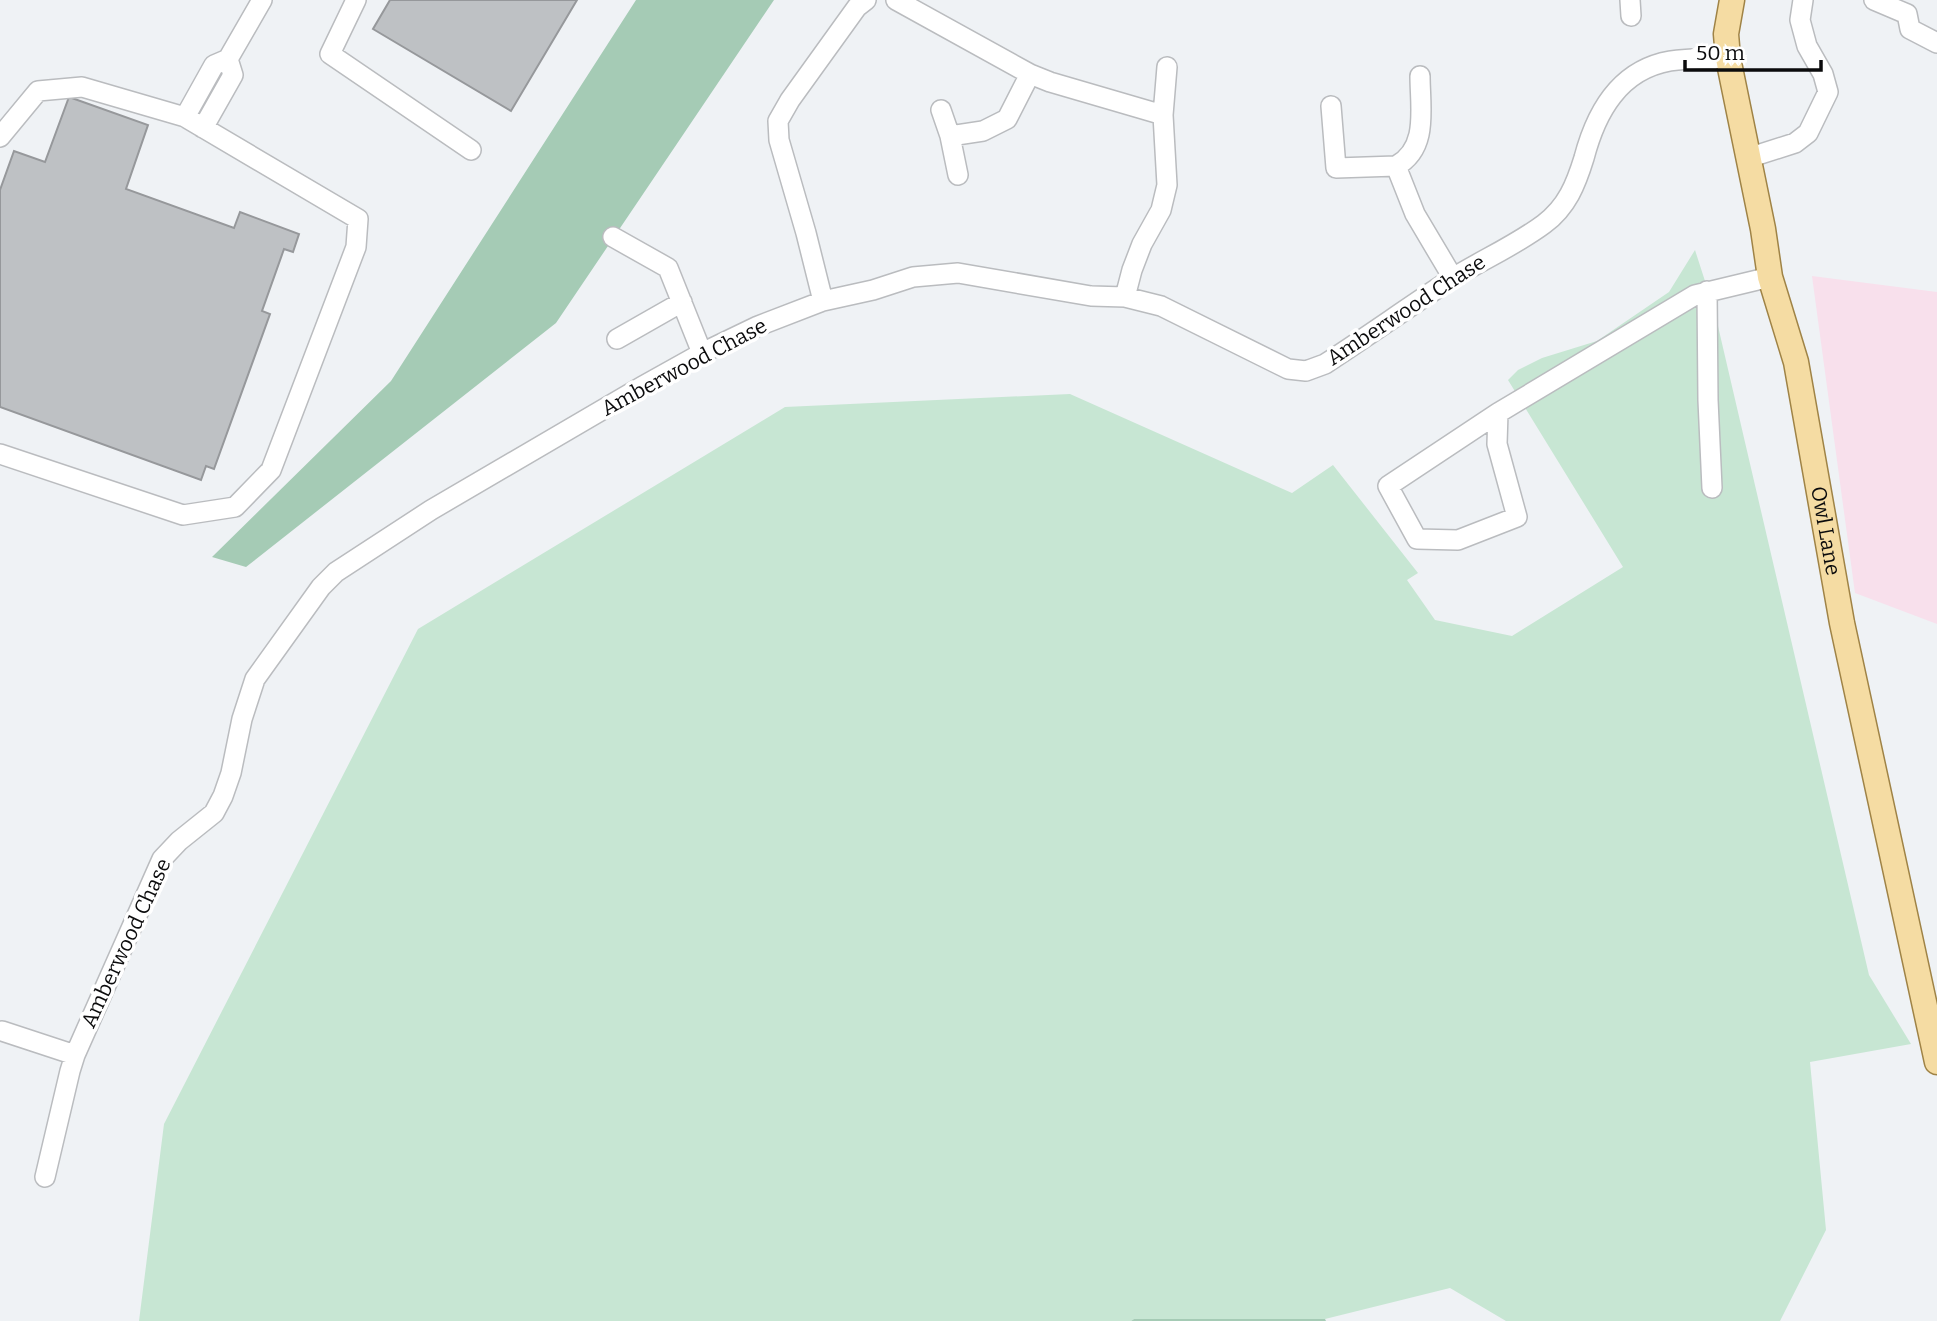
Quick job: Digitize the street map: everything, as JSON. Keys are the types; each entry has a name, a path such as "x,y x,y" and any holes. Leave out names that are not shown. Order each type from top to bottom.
{"main road":[{"name":"Owl Lane","path":"1732,0 1727,34 1728,58 1770,277 1796,362 1842,623 1937,1062"}],"street":[{"path":"185,117 214,65 228,60 262,0"},
{"path":"356,0 330,54 471,150"},
{"path":"823,301 779,140 778,121 857,7 866,0"},
{"path":"896,0 1030,74 1163,115"},
{"path":"1748,158 1796,143 1808,133 1828,92 1823,74 1807,46 1800,20 1803,0"},
{"path":"1874,0 1904,6 1910,29 1937,43"},
{"name":"Amberwood Chase","path":"45,1177 69,1071 162,859 179,841 214,813 231,774 245,707 255,679 321,587 355,558 431,510 702,353 758,326 823,301 873,290 913,277 958,273 1091,296 1125,298 1161,306 1287,369 1306,371 1325,364 1453,278 1544,224 1564,205 1576,185 1593,127 1606,103 1624,82 1646,69 1670,61 1728,58"},
{"path":"203,128 233,75 228,60"},
{"path":"1125,298 1132,270 1142,244 1161,210 1167,185 1163,115 1167,67"},
{"path":"950,136 983,131 1007,119 1030,74"},
{"path":"1331,106 1336,168 1396,166 1407,160 1418,144 1421,122 1420,76"},
{"path":"0,137 38,91 82,88 185,117 358,219 356,247 271,470 235,507 183,515 0,454"},
{"path":"941,110 958,174"},
{"path":"1396,166 1415,214 1453,278"},
{"path":"613,237 668,268 702,353"},
{"path":"1498,412 1497,443 1517,517 1458,540 1417,539 1388,486 1498,412 1695,295 1770,277"},
{"path":"1707,291 1712,488"},
{"path":"617,339 682,302"},
{"name":"Amberwood Chase","path":"2,1031 75,1055"}],"shaded area":[{"path":"1812,276 1937,292 1937,624 1855,593"}],"green space":[{"path":"636,0 774,0 556,323 246,567 212,557 391,381"},
{"path":"1695,250 1714,309 1869,975 1911,1044 1810,1062 1826,1230 1780,1321 1506,1321 1450,1288 1325,1319 139,1321 164,1124 418,629 785,407 1070,394 1292,493 1333,465 1418,573 1407,580 1435,620 1512,636 1623,567 1508,380 1518,370 1542,358 1597,341 1669,292"},
{"path":"1325,1319 1326,1321 1131,1321"}],"building":[{"path":"390,0 577,0 511,111 373,29"},
{"path":"69,97 148,125 126,189 234,228 240,212 299,234 293,252 284,249 262,311 270,314 214,469 206,466 201,480 0,407 0,190 14,151 45,162"}]}
